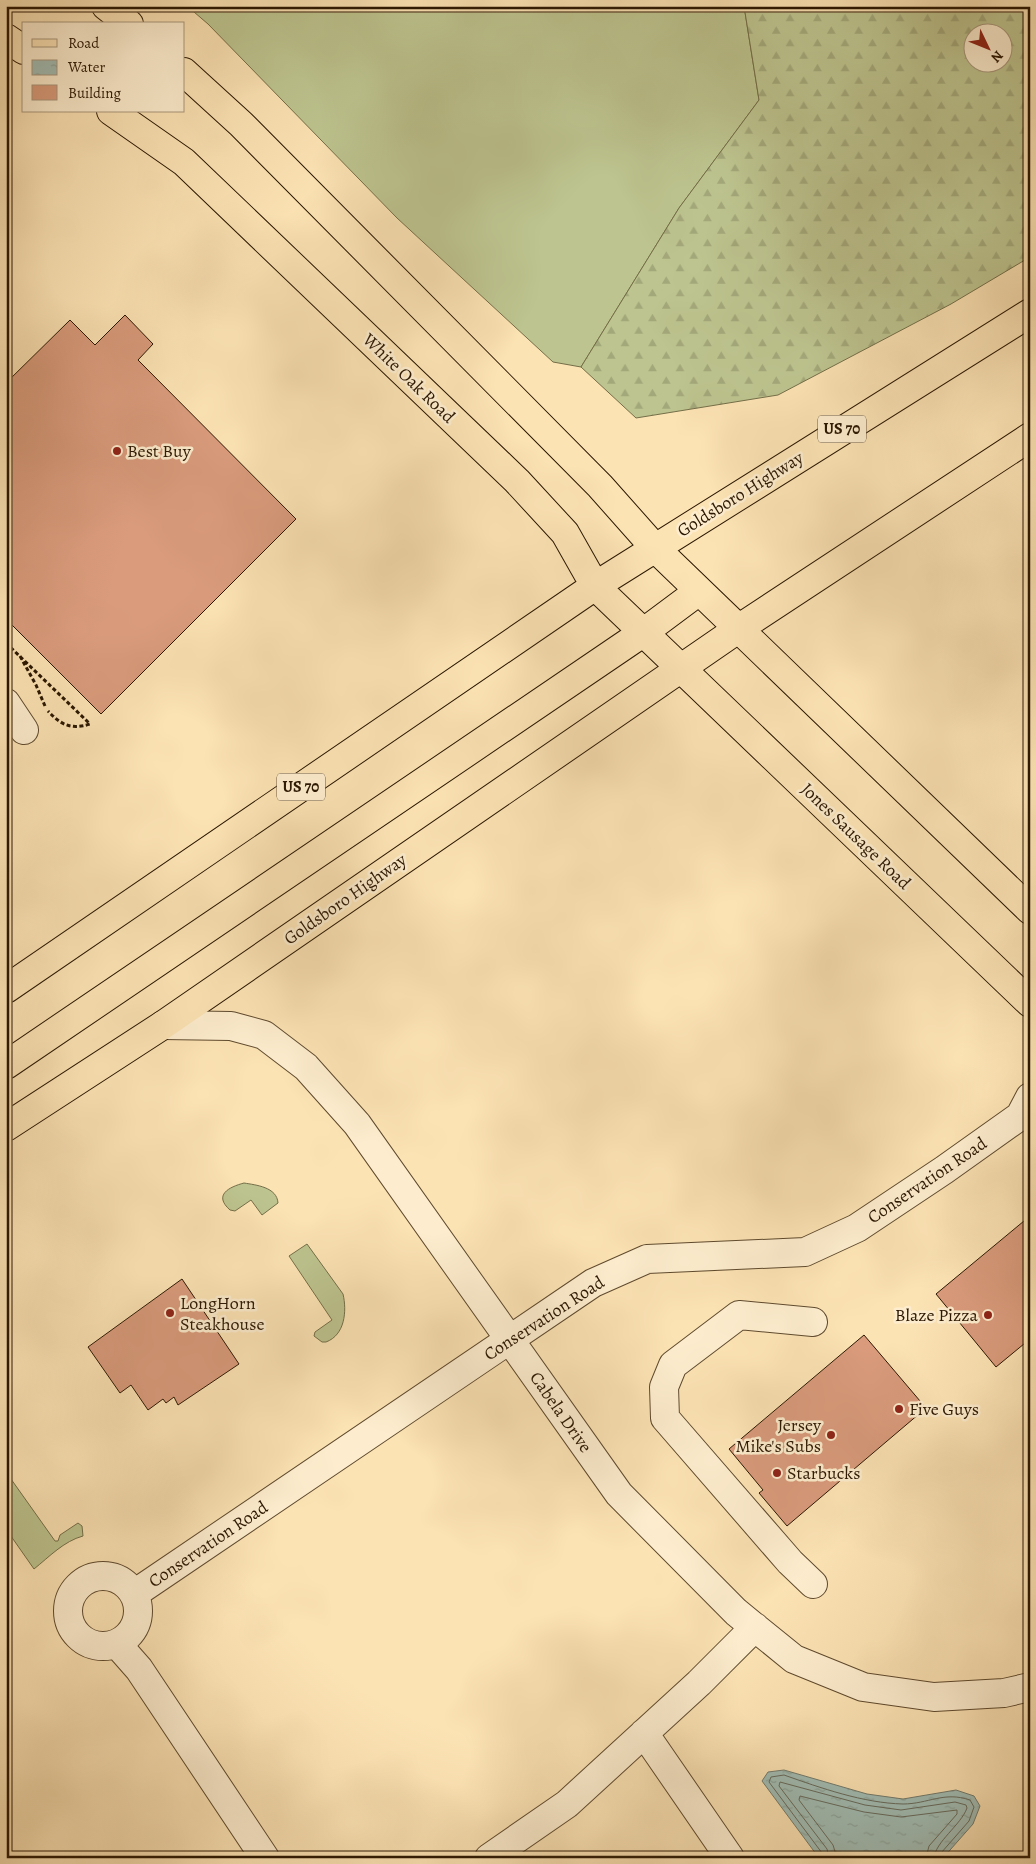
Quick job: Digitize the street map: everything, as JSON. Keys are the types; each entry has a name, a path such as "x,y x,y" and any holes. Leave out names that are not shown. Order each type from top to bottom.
{"main road":[{"path":"106,6 126,22"},
{"path":"6,38 22,49"},
{"path":"185,73 241,124 600,486 655,548 1030,910"},
{"name":"White Oak Road","path":"112,112 184,162 510,475 565,532 595,586 682,668"},
{"name":"Goldsboro Highway","path":"655,548 1030,313"},
{"path":"738,629 1030,437"},
{"name":"US 70","path":"6,989 595,586 655,548"},
{"path":"6,1065 644,632 699,590"},
{"name":"Goldsboro Highway","path":"6,1127 163,1025 738,629"},
{"name":"Jones Sausage Road","path":"682,668 1030,1003"}],"street":[{"path":"6,703 24,730"},
{"name":"Cabela Drive","path":"163,1025 230,1026 264,1035 306,1067 357,1124 619,1494 736,1612 794,1658 863,1687 934,1697 1004,1693 1030,1687"},
{"name":"Conservation Road","path":"134,1594 593,1283 647,1259 806,1252 857,1228 944,1170 1020,1116 1030,1097"},
{"path":"812,1322 739,1315 673,1365 664,1387 665,1418 790,1562 813,1584"},
{"path":"106,1576 118,1579 127,1585 134,1594 138,1605 138,1617 131,1633 117,1644 99,1646 83,1640 74,1632 69,1621 70,1599 85,1581 106,1576"},
{"path":"489,1858 567,1804 755,1627"},
{"path":"117,1644 139,1669 265,1858"},
{"path":"644,1733 730,1858"}],"path":[{"path":"6,643 20,656 90,724 78,728 62,725 45,708 36,685 20,656"}],"green space":[{"path":"187,6 744,6 759,100 679,208 581,367 553,362 397,218 208,24"},
{"path":"744,6 1030,6 1030,257 951,304 778,395 636,418 581,367 679,208 759,100"},
{"path":"244,1183 270,1190 274,1193 278,1203 262,1215 251,1200 235,1211 230,1210 223,1200 225,1192"},
{"path":"307,1244 343,1294 345,1308 341,1328 332,1339 326,1342 322,1342 314,1336 315,1332 332,1320 289,1256"},
{"path":"6,1472 55,1541 58,1541 60,1535 78,1523 82,1526 83,1536 63,1545 34,1569 6,1529"}],"water":[{"path":"784,1770 867,1794 903,1799 956,1790 974,1796 980,1806 973,1824 943,1858 819,1858 762,1781 768,1772"}],"building":[{"name":"Best Buy","path":"125,315 153,344 138,360 296,519 101,714 6,619 6,383 70,320 95,345"},
{"path":"1030,1216 1030,1339 996,1367 936,1294"},
{"name":"LongHorn Steakhouse","path":"182,1279 239,1364 178,1405 174,1397 166,1403 163,1399 148,1410 131,1385 120,1393 88,1347"},
{"path":"864,1335 926,1408 787,1526 759,1493 763,1490 729,1449"}],"place":[{"name":"Best Buy","path":"117,451"},
{"name":"LongHorn Steakhouse","path":"170,1313"},
{"name":"Blaze Pizza","path":"988,1315"},
{"name":"Five Guys","path":"899,1409"},
{"name":"Jersey Mike's Subs","path":"831,1435"},
{"name":"Starbucks","path":"777,1473"}]}
